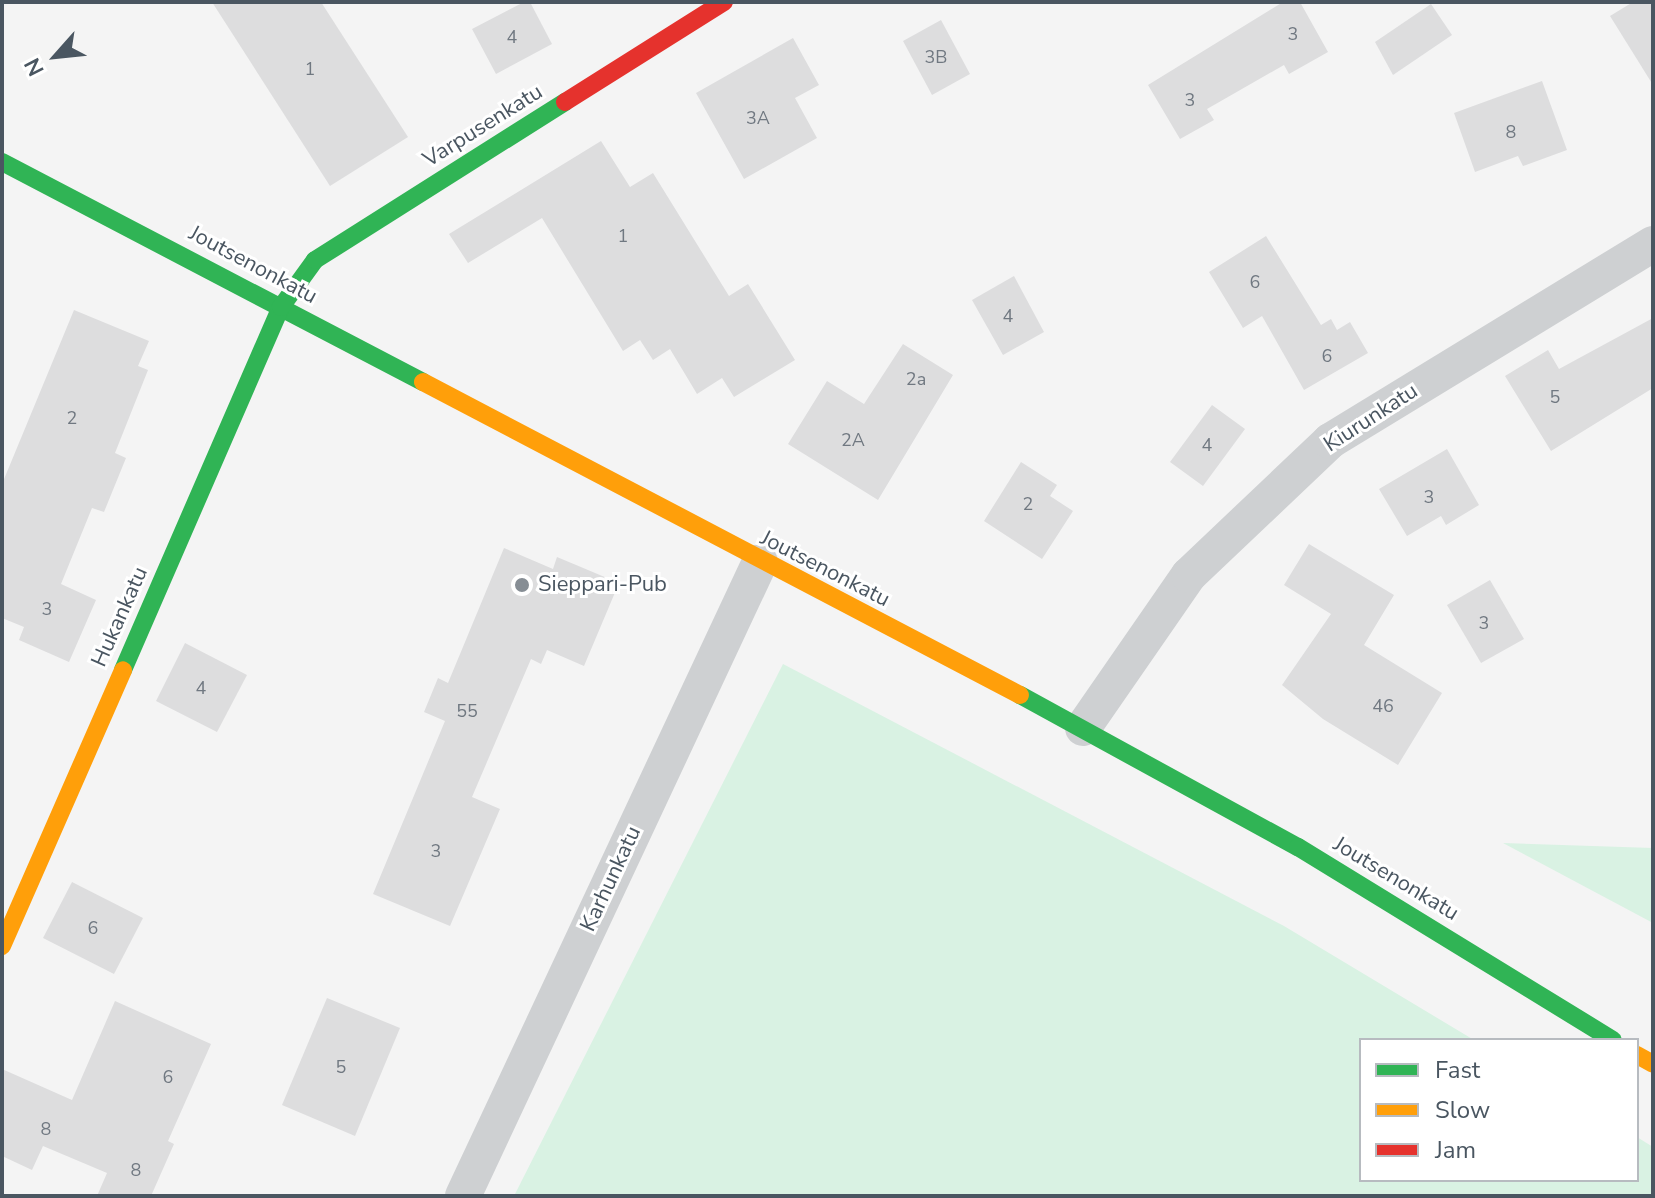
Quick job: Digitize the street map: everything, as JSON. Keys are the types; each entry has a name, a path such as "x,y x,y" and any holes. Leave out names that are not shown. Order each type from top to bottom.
{"main road":[{"name":"Varpusenkatu","path":"281,307 315,260 724,2"},
{"name":"Joutsenonkatu","path":"2,162 760,562 1083,728 1298,847 1610,1038"},
{"name":"Hukankatu","path":"2,946 281,307"}],"street":[{"name":"Kiurunkatu","path":"1083,728 1189,575 1330,441 1653,244"},
{"name":"Karhunkatu","path":"463,1196 760,562"}],"green space":[{"path":"783,664 1284,926 1471,1038 1359,1038 1359,1182 1639,1182 1639,1138 1653,1147 1653,1196 514,1196"},
{"path":"1503,843 1653,848 1653,923"}],"building":[{"path":"212,2 321,2 408,137 330,186"},
{"path":"524,2 530,2 552,44 496,74 472,29"},
{"path":"1283,2 1300,2 1328,52 1289,74 1284,65 1207,109 1214,120 1180,139 1148,85"},
{"path":"1633,2 1653,2 1653,85 1610,16"},
{"path":"1431,4 1452,35 1393,75 1375,42"},
{"path":"941,20 970,74 932,95 903,41"},
{"path":"793,38 819,85 795,98 817,138 744,179 696,93"},
{"path":"1542,81 1567,150 1523,166 1518,156 1475,172 1454,113"},
{"path":"601,141 630,187 653,173 729,296 748,284 795,360 734,397 722,378 697,394 670,349 653,360 640,340 623,351 542,218 468,263 449,234"},
{"path":"1266,236 1321,325 1331,319 1337,330 1350,322 1368,353 1304,390 1262,316 1243,328 1209,272"},
{"path":"1014,276 1044,332 1003,355 972,300"},
{"path":"74,310 149,341 138,366 148,370 115,453 126,458 104,512 92,508 61,584 96,600 69,662 19,640 24,627 2,618 2,484"},
{"path":"1653,318 1653,388 1551,451 1505,376 1548,350 1559,369"},
{"path":"903,344 953,375 878,500 788,444 827,381 864,404"},
{"path":"1212,405 1245,429 1203,486 1170,462"},
{"path":"1447,449 1479,505 1446,525 1441,516 1407,536 1379,489"},
{"path":"1021,462 1057,485 1050,496 1073,511 1042,559 984,521"},
{"path":"1309,544 1394,595 1364,645 1442,693 1398,765 1323,719 1282,685 1331,614 1284,585"},
{"path":"504,548 553,569 557,557 619,583 584,666 547,650 541,664 531,659 472,797 500,809 450,926 373,894 445,721 424,712 438,678 448,683"},
{"path":"1490,580 1524,639 1481,663 1447,605"},
{"path":"185,643 247,675 217,732 156,701"},
{"path":"72,882 143,918 114,974 43,938"},
{"path":"327,998 400,1028 355,1136 282,1105"},
{"path":"115,1001 211,1044 168,1141 174,1144 151,1196 97,1196 107,1173 43,1146 32,1170 2,1156 2,1069 72,1100"}],"traffic: fast":[{"path":"123,670 281,307 315,260 565,102"},
{"path":"2,162 423,382"},
{"path":"1020,695 1298,847 1610,1038"}],"traffic: slow":[{"path":"423,382 1020,695"},
{"path":"2,946 123,670"},
{"path":"1639,1056 1653,1064"}],"traffic: jam":[{"path":"565,102 724,2"}],"place":[{"name":"Sieppari-Pub","path":"522,585"}]}
